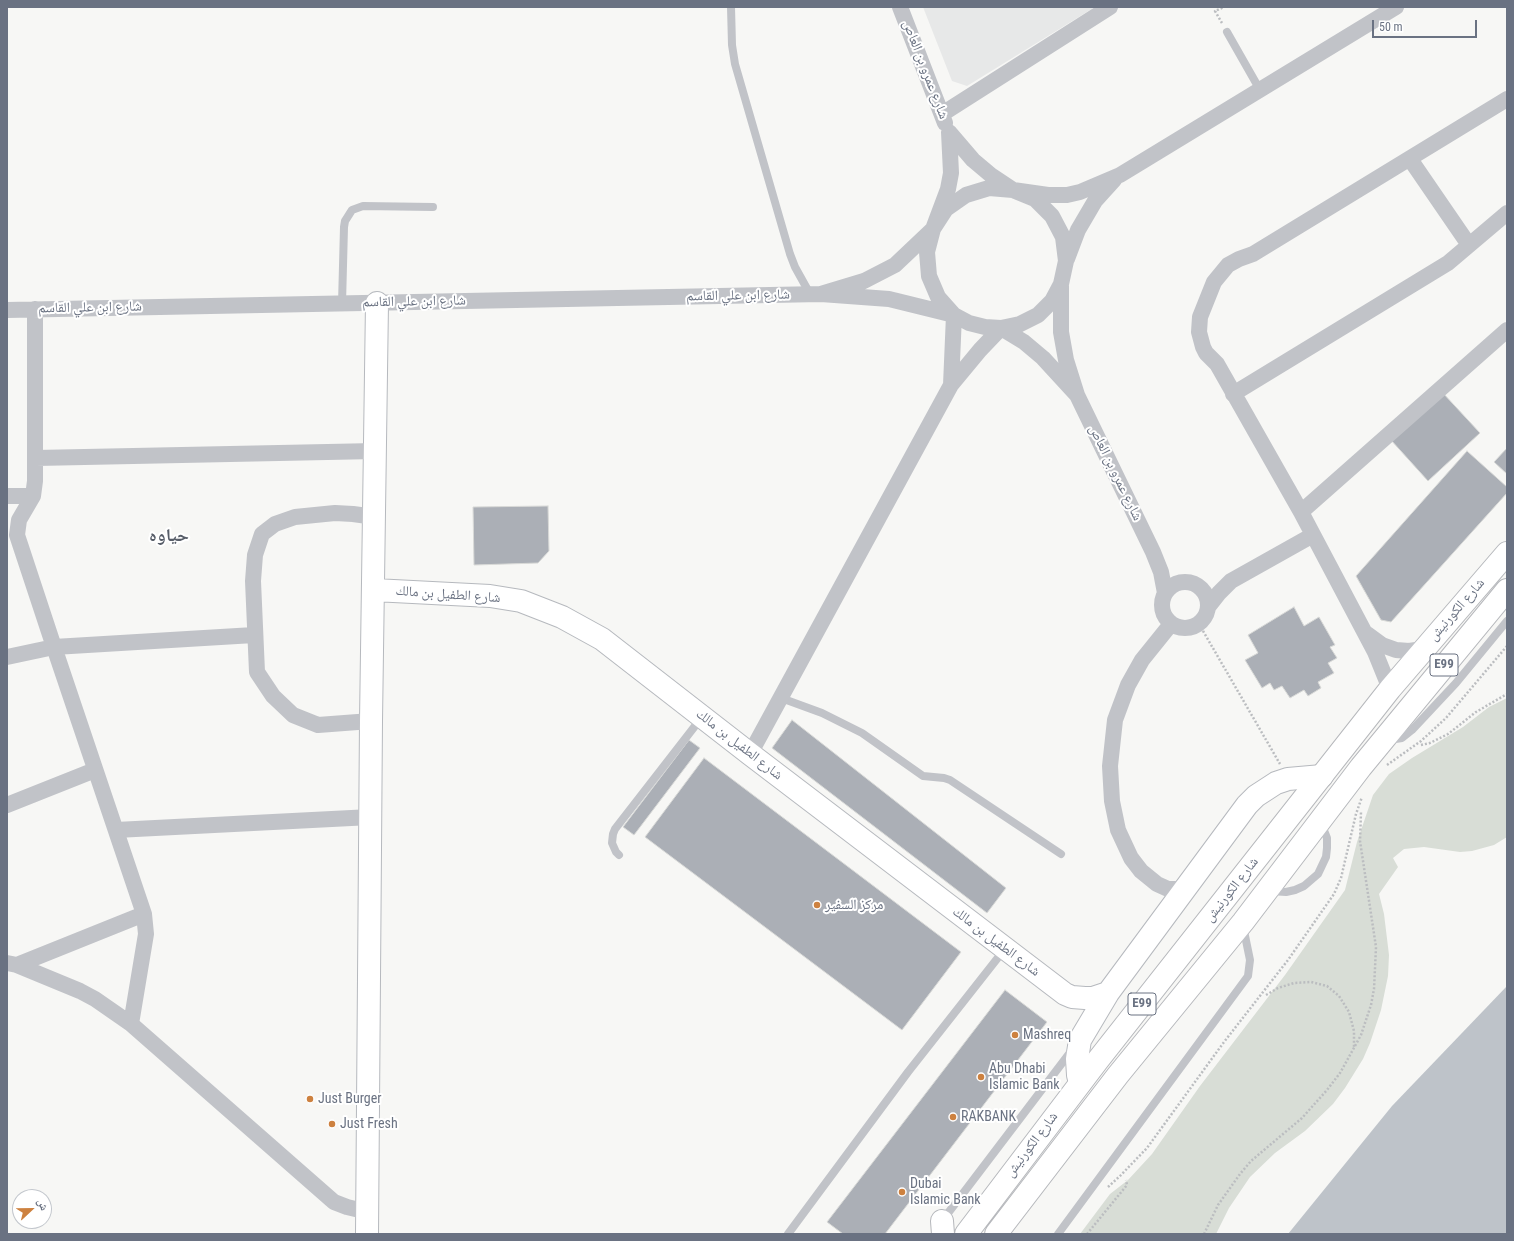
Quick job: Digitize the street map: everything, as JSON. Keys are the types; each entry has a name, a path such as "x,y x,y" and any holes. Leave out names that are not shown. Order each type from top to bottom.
{"main road":[{"path":"367,1234 371,720 377,303"},
{"name":"شارع الكورنيش","path":"966,1234 1080,1083 1390,689 1507,553"},
{"name":"شارع الطفيل بن مالك","path":"374,590 490,596 521,601 555,614 602,639 750,754 1065,994"},
{"name":"شارع الكورنيش","path":"996,1234 1118,1075 1243,922 1382,742 1507,590"},
{"path":"1080,1083 1076,1059 1080,1040 1108,993 1247,805 1271,785 1288,779 1322,776"},
{"path":"1065,994 1072,997 1093,998 1108,993"},
{"path":"1065,994 1077,1018 1080,1040"}],"street":[{"name":"شارع عمرو بن العاص","path":"900,7 949,132 951,173 948,189 932,229"},
{"path":"942,114 1110,7"},
{"path":"1120,175 1095,201 1078,230 1066,261 1061,284 1052,301 1038,315 1020,324 1001,328 980,326 969,323 954,315 938,297 929,276 927,252 932,229 946,209 966,195 988,188 1068,196 1120,175 1396,7"},
{"path":"1390,689 1379,661 1301,512 1216,364 1216,356 1207,327 1210,315 1222,285 1232,273 1246,263 1253,254 1507,99"},
{"name":"شارع عمرو بن العاص","path":"949,132 973,160 992,176 1013,190"},
{"path":"1410,159 1469,245"},
{"path":"1013,190 1035,199 1052,216 1063,237 1066,261"},
{"path":"1233,394 1448,263 1507,213"},
{"name":"شارع ابن علي القاسم","path":"815,294 864,281 882,273 896,265 932,229"},
{"name":"شارع عمرو بن العاص","path":"1061,284 1061,332 1066,360 1077,395 1154,552 1161,572 1164,593"},
{"name":"شارع ابن علي القاسم","path":"7,310 815,294 889,299 954,315"},
{"path":"35,310 36,481 33,496 19,520 17,535 144,914 146,934 131,1024"},
{"path":"951,385 954,315"},
{"name":"شارع عمرو بن العاص","path":"1001,328 1024,342 1043,358 1077,395"},
{"path":"750,754 951,385 980,350 1001,328"},
{"path":"1301,512 1507,330"},
{"path":"36,458 376,451"},
{"path":"7,496 33,496"},
{"path":"371,720 318,725 293,716 273,696 257,672 254,635 253,581 255,554 262,534 276,524 295,517 335,513 375,517"},
{"path":"1231,581 1213,584 1190,582 1177,583 1170,586 1164,593 1162,599 1163,613 1171,624 1178,627 1192,627 1199,624 1205,617 1208,608 1219,593 1231,581 1313,535"},
{"name":"شارع عمرو بن العاص","path":"1154,552 1168,567 1190,582"},
{"path":"1190,582 1201,587 1205,593 1208,608"},
{"path":"1171,624 1142,660 1128,685 1115,720 1110,766 1112,801 1118,830 1131,858 1141,871 1157,884 1168,889 1177,889 1188,886"},
{"path":"1363,630 1382,645 1389,648 1410,651 1423,649"},
{"path":"7,657 54,647 254,635"},
{"path":"7,805 95,770"},
{"path":"116,830 371,817"},
{"path":"1157,884 1165,904 1166,915"},
{"path":"12,964 144,914"},
{"path":"12,964 80,991 95,999 131,1024 334,1202 368,1212"}],"lane":[{"path":"733,8 732,45 735,64 790,254 795,267 815,294"},
{"path":"1227,32 1260,90"},
{"path":"342,304 344,227 345,221 352,210 363,206 433,206"},
{"path":"1382,742 1402,738 1408,734 1456,682 1507,621"},
{"path":"781,698 822,713 862,733 924,776 950,780 1061,854"},
{"path":"619,855 612,843 615,829 702,716"},
{"path":"1267,890 1286,892 1295,890 1304,886 1318,874 1323,866 1327,848 1324,829 1320,821"},
{"path":"1058,1234 1248,976 1250,960 1243,922"},
{"path":"788,1234 908,1072 1005,949"},
{"path":"940,1228 1080,1040"}],"path":[{"path":"1224,7 1215,11 1227,32"},
{"path":"1199,624 1288,779"},
{"path":"1384,767 1421,741 1446,718 1507,646"},
{"path":"1421,745 1430,743 1448,734 1476,712 1507,694"},
{"path":"1106,1189 1147,1148 1224,1042 1288,960 1334,894 1341,878 1356,814 1364,792"},
{"path":"1204,1234 1218,1205 1240,1174 1251,1162 1290,1129 1313,1106 1340,1073 1354,1049 1360,1035 1371,1005 1376,968 1376,947 1360,841 1361,812"},
{"path":"1266,995 1286,984 1302,982 1319,983 1333,991 1344,1002 1349,1012 1354,1032 1354,1049"},
{"path":"1087,1234 1127,1185 1126,1180"}],"shaded area":[{"path":"923,7 1095,7 967,86 952,81"},
{"path":"1507,698 1507,837 1494,845 1472,851 1460,852 1424,847 1404,849 1393,858 1398,867 1379,894 1384,914 1389,955 1388,976 1381,1010 1363,1059 1333,1104 1305,1131 1275,1153 1250,1177 1229,1208 1216,1234 1080,1234 1110,1194 1128,1180 1152,1154 1200,1086 1285,975 1345,890 1357,842 1373,795 1389,774 1463,727 1489,707"},
{"path":"1507,986 1507,1234 1288,1234 1392,1106"}],"building":[{"path":"1442,392 1480,433 1428,481 1390,439"},
{"path":"1507,448 1507,474 1494,462"},
{"path":"1467,451 1507,487 1507,493 1391,622 1381,620 1356,576"},
{"path":"548,506 549,551 538,563 474,565 473,507"},
{"path":"1294,607 1304,626 1319,617 1335,645 1330,647 1337,658 1328,663 1334,673 1318,682 1321,688 1308,696 1304,690 1290,698 1282,686 1274,690 1270,683 1262,688 1245,660 1258,653 1248,635"},
{"path":"792,720 1006,888 987,913 772,748"},
{"path":"689,740 700,748 634,835 623,827"},
{"name":"مركز السفير","path":"704,758 961,952 902,1030 645,837"},
{"path":"1005,990 1047,1022 885,1234 843,1234 827,1222"}],"place":[{"name":"مركز السفير","path":"817,905"},
{"name":"Mashreq","path":"1015,1035"},
{"name":"Abu Dhabi Islamic Bank","path":"981,1077"},
{"name":"Just Burger","path":"310,1099"},
{"name":"RAKBANK","path":"953,1117"},
{"name":"Just Fresh","path":"332,1124"},
{"name":"Dubai Islamic Bank","path":"902,1192"}],"district":[{"name":"حياوه","path":"169,536"}]}
